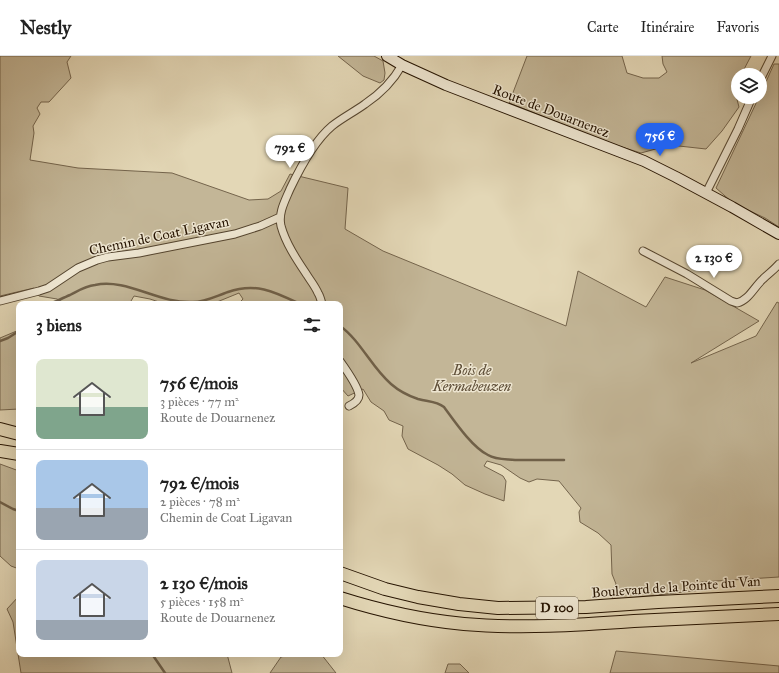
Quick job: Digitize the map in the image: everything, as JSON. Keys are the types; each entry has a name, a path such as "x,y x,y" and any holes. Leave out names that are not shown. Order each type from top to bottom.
{"highway":[{"path":"0,429 16,433"},
{"path":"0,451 16,454"},
{"name":"Boulevard de la Pointe du Van","path":"343,574 385,589 418,597 459,604 498,608 586,607 779,596"},
{"name":"D 100","path":"343,599 360,605 429,620 504,626 546,626 779,614"}],"main road":[{"name":"Route de Douarnenez","path":"387,56 402,65 446,85 644,161 759,221 779,234"}],"street":[{"path":"766,68 772,56"},
{"path":"321,301 318,292 297,260 283,232 280,217 282,208 303,163 319,139 337,122 364,105 379,93 392,80 402,65"},
{"path":"706,193 749,104"},
{"name":"Chemin de Coat Ligavan","path":"0,301 48,288 78,268 97,260 235,234 260,226 280,217"},
{"path":"643,250 687,274 731,301 737,303 744,300 779,264"},
{"path":"343,366 356,386 359,395 357,400 348,406"}],"green space":[{"name":"Bois de Kermabeuzen","path":"0,56 71,56 67,62 71,78 49,102 41,102 37,108 40,114 33,126 34,133 30,160 78,168 172,173 249,200 268,199 281,191 290,174 348,188 345,229 383,251 566,326 578,271 646,307 665,277 705,290 759,321 691,363 756,336 777,302 779,303 779,577 701,582 702,590 612,600 613,590 616,584 612,574 611,545 598,533 580,522 579,512 581,508 559,481 537,479 529,482 520,478 501,465 487,461 484,466 503,476 506,481 504,501 485,494 465,485 438,465 408,449 402,436 403,426 389,420 384,411 371,402 363,389 348,396 343,390 343,301 241,301 243,299 239,293 219,301 156,301 134,296 131,301 61,301 39,296 34,288 0,296"},
{"path":"338,56 374,56 383,61 385,73 384,80 380,83 363,76"},
{"path":"527,56 622,56 627,73 643,78 659,78 667,72 663,64 662,56 751,56 745,68 731,68 731,104 738,104 739,107 722,131 706,149 670,145 641,153 612,144 509,103"},
{"path":"774,64 779,64 779,227 765,218 733,203 716,188 756,104 767,104 767,80"},
{"path":"16,331 16,409 0,410 0,338"},
{"path":"0,464 16,470 16,568 11,566 0,556"},
{"path":"16,599 16,641 13,622 7,609"},
{"path":"616,651 779,666 779,673 610,673"},
{"path":"18,657 228,657 232,673 21,673"},
{"path":"281,657 323,657 336,673 270,673"},
{"path":"448,664 460,664 469,673 445,673"}],"waterway":[{"path":"57,301 85,288 107,284 119,285 176,301"},
{"path":"202,301 238,289 248,288 256,288 274,292 293,301"},
{"path":"343,329 354,339 391,384 411,396 444,407 470,440 491,457 515,460 564,460"},
{"path":"0,341 16,333"},
{"path":"0,502 16,510"},
{"path":"154,657 165,673"}]}
